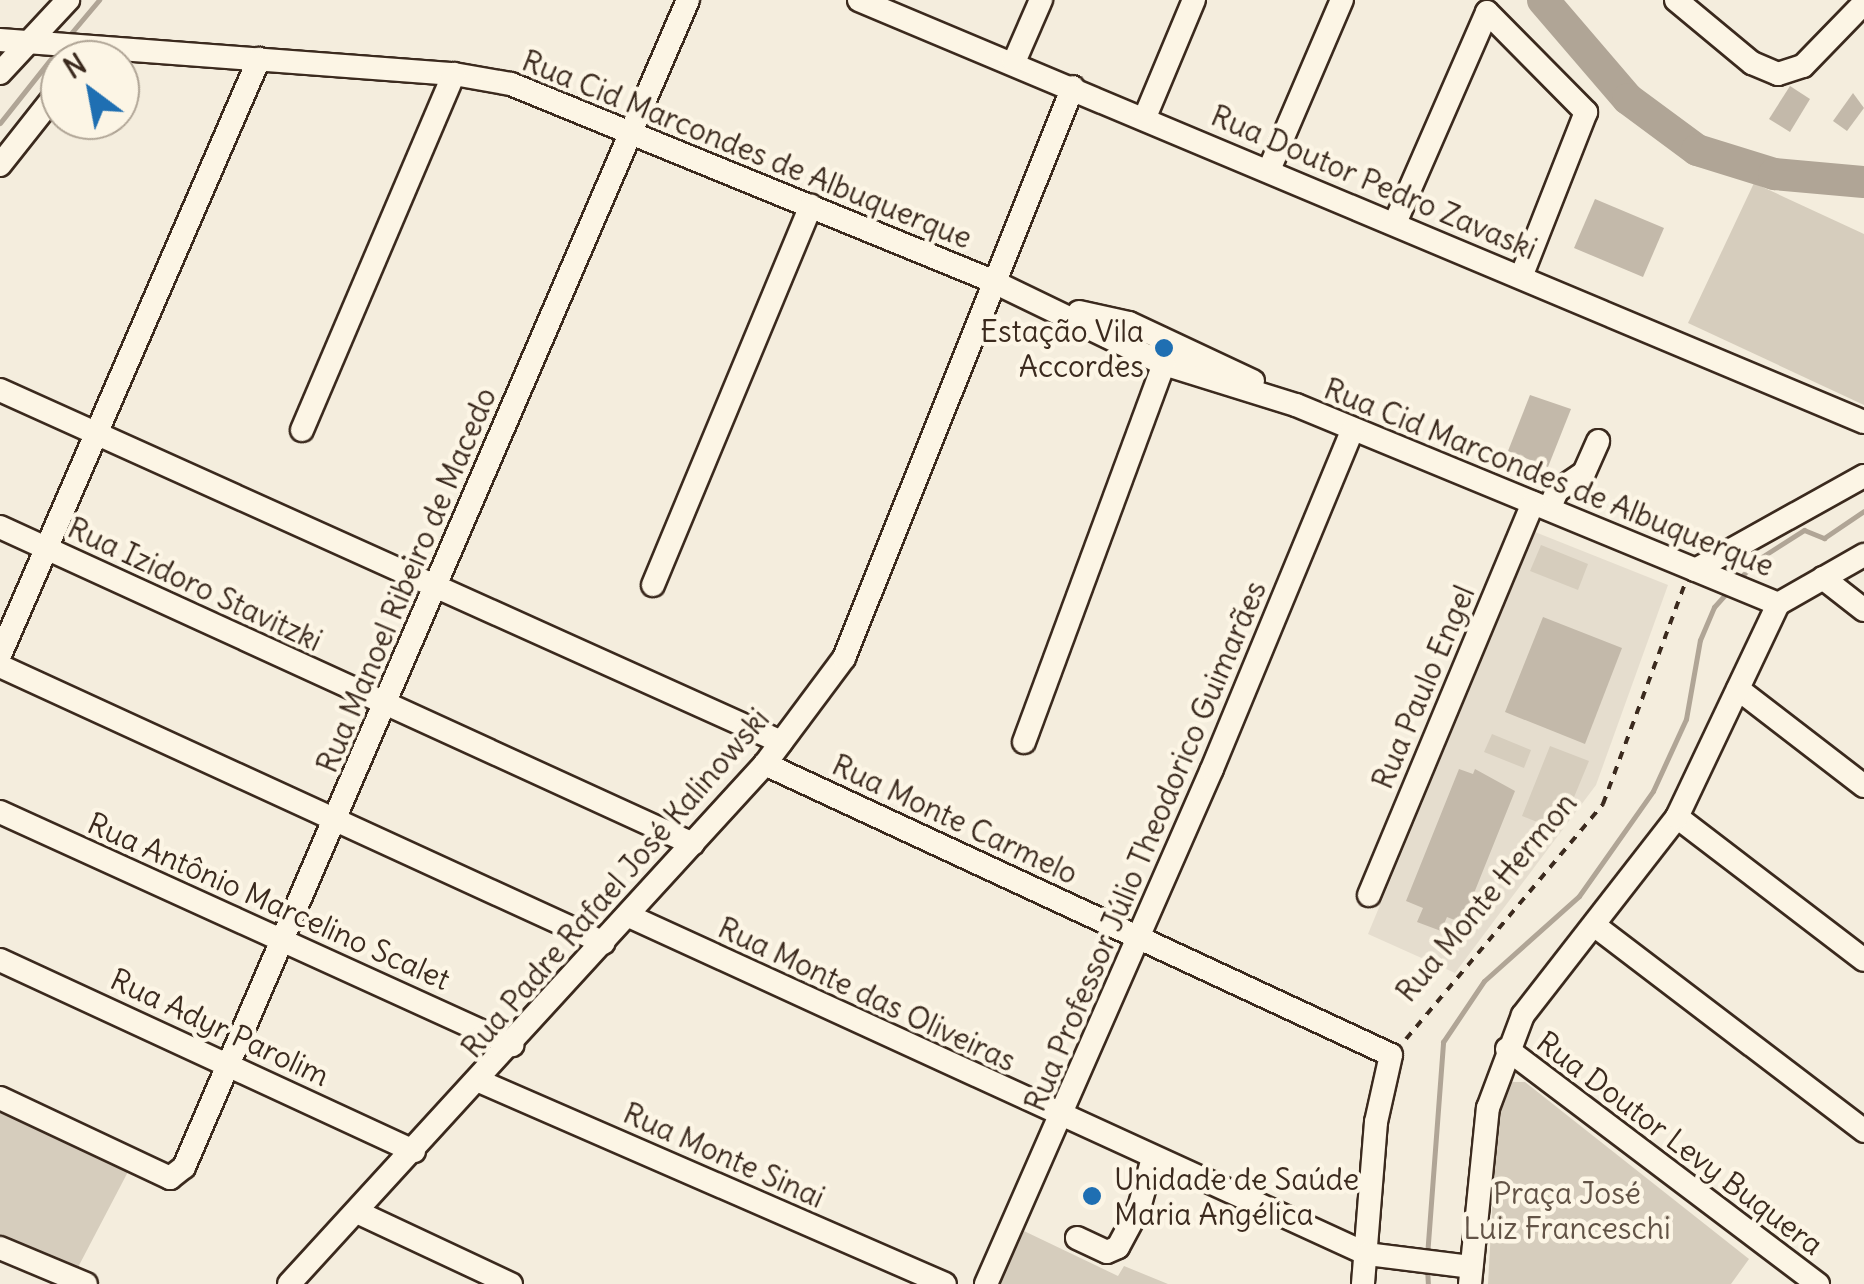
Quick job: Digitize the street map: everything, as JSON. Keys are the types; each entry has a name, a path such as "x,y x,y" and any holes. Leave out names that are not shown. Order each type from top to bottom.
{"street":[{"path":"0,73 68,0"},
{"name":"Rua Manoel Ribeiro de Macedo","path":"0,1098 170,1178 184,1168 688,0"},
{"name":"Rua Doutor Pedro Zavaski","path":"860,0 896,7 1014,62 1864,422"},
{"path":"1014,62 1042,0"},
{"path":"1145,117 1194,0"},
{"path":"1269,170 1342,0"},
{"path":"1676,0 1752,63 1778,74 1803,66 1864,4"},
{"path":"1395,223 1487,12 1586,112 1521,276"},
{"name":"Rua Cid Marcondes de Albuquerque","path":"0,40 40,43"},
{"name":"Rua Cid Marcondes de Albuquerque","path":"140,54 454,74 511,84 990,280 1164,364 1296,405 1778,604"},
{"path":"0,655 100,435 260,59"},
{"path":"302,430 454,74"},
{"name":"Rua Padre Rafael José Kalinowski","path":"289,1284 480,1081 766,764 844,658 990,280 1073,86"},
{"path":"0,165 40,114"},
{"path":"653,584 811,206"},
{"name":"Rua Cid Marcondes de Albuquerque","path":"1046,305 1129,322 1200,352 1296,405"},
{"path":"1024,742 1164,364"},
{"path":"0,390 782,742"},
{"name":"Rua Professor Júlio Theodorico Guimarães","path":"986,1284 1140,937 1353,429"},
{"path":"1541,506 1584,473 1598,441"},
{"path":"1703,573 1864,476"},
{"name":"Rua Paulo Engel","path":"1369,895 1541,506"},
{"name":"Rua Izidoro Stavitzki","path":"0,527 693,844"},
{"path":"1463,1272 1488,1108 1507,1049 1524,1015 1677,817 1778,604 1864,555"},
{"path":"1823,578 1864,610"},
{"path":"0,666 604,944"},
{"path":"1738,690 1864,786"},
{"name":"Rua Monte Carmelo","path":"766,764 1391,1055"},
{"name":"Rua Antônio Marcelino Scalet","path":"0,812 512,1045"},
{"path":"1677,817 1864,960"},
{"name":"Rua Monte das Oliveiras","path":"629,916 1062,1118 1367,1254 1463,1272"},
{"path":"1594,925 1864,1131"},
{"name":"Rua Adyr Parolim","path":"0,960 414,1151"},
{"name":"Rua Doutor Levy Buquera","path":"1507,1049 1818,1284"},
{"path":"1363,1284 1376,1122 1391,1055"},
{"name":"Rua Monte Sinai","path":"480,1081 945,1284"},
{"path":"1076,1238 1107,1252 1118,1247 1139,1208 1153,1158"},
{"path":"357,1212 511,1284"},
{"path":"0,1248 86,1284"}],"path":[{"name":"Rua Monte Hermon","path":"1391,1055 1462,979 1603,804 1638,721 1677,596 1703,573"}],"shaded area":[{"path":"1535,532 1668,585 1596,785 1455,973 1368,934"}],"green space":[{"path":"1754,183 1864,234 1864,405 1688,323"},
{"path":"1541,545 1588,564 1578,590 1530,571"},
{"path":"1492,734 1531,750 1524,768 1484,752"},
{"path":"1550,746 1589,761 1560,831 1522,816"},
{"name":"Praça José Luiz Franceschi","path":"1512,1082 1525,1082 1749,1259 1731,1284 1488,1284 1498,1104"},
{"path":"0,1105 131,1166 75,1273 0,1239"},
{"path":"1024,1231 1118,1276 1124,1266 1168,1284 1000,1284"}],"building":[{"path":"1790,86 1810,99 1790,132 1769,119"},
{"path":"1853,93 1864,108 1847,131 1833,121"},
{"path":"1595,199 1664,228 1643,277 1574,248"},
{"path":"1530,395 1571,409 1548,467 1508,451"},
{"path":"1543,617 1622,648 1585,744 1505,712"},
{"path":"1459,769 1473,774 1475,769 1515,791 1462,923 1447,917 1441,931 1417,922 1423,908 1406,901"}],"waterway":[{"path":"67,38 99,0"},
{"path":"1543,0 1628,99 1697,150 1774,174 1864,182"},
{"path":"0,123 40,72"},
{"path":"1737,581 1757,560 1804,530 1824,538 1864,511"},
{"path":"1427,1256 1443,1042 1484,981 1579,896 1653,791 1686,719 1700,640 1714,607 1730,589"},
{"path":"1427,1267 1428,1284"}],"place":[{"name":"Estação Vila Accordes","path":"1164,348"},
{"name":"Unidade de Saúde Maria Angélica","path":"1092,1196"}]}
